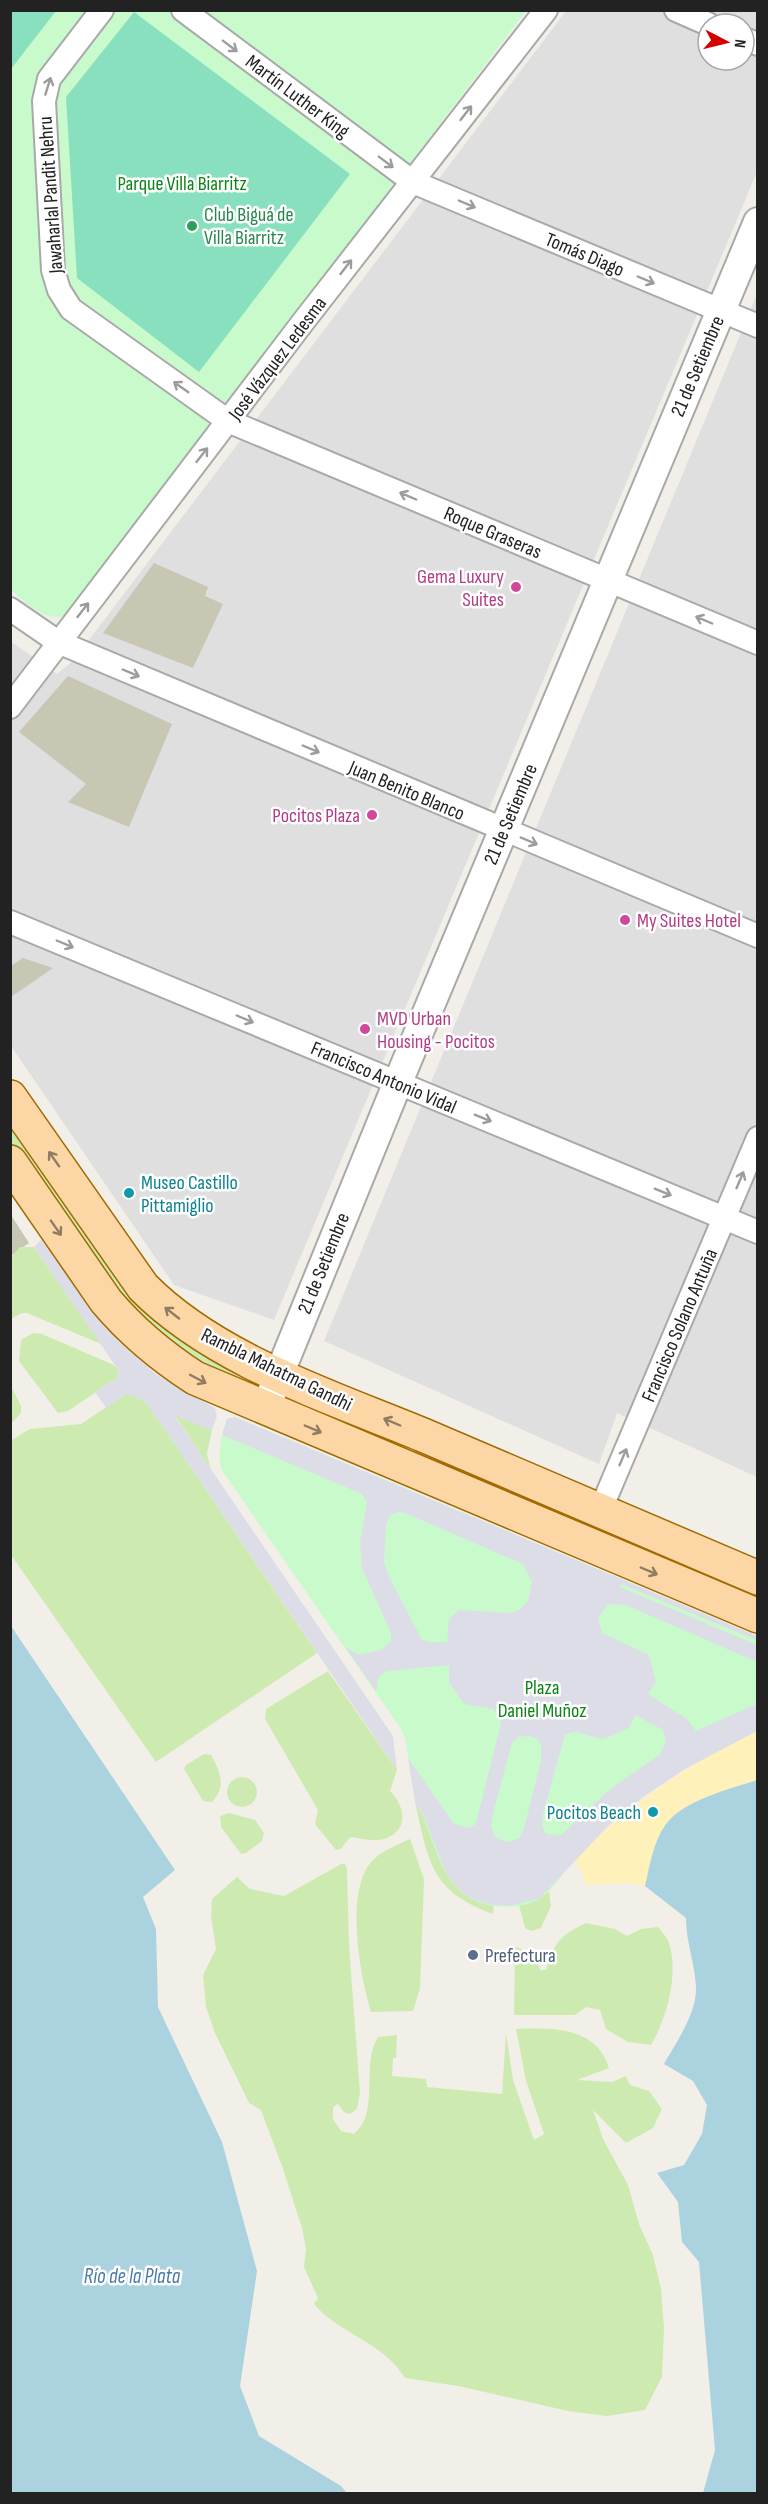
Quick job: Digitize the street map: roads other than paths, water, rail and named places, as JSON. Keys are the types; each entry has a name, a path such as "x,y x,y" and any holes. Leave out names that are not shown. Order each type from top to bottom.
{"main road":[{"name":"Rambla Mahatma Gandhi","path":"10,1097 143,1287 158,1302 202,1335 278,1373 758,1578"},
{"name":"Rambla Mahatma Gandhi","path":"10,1162 106,1301 140,1337 195,1378 758,1616"},
{"path":"362,1450 415,1454 572,1519 588,1518 600,1511"}],"street":[{"name":"Jawaharlal Pandit Nehru","path":"102,10 49,79 44,101 53,270 59,290 71,309 228,421"},
{"name":"Martín Luther King","path":"183,10 413,182"},
{"name":"José Vázquez Ledesma","path":"10,707 546,10"},
{"path":"676,10 696,19"},
{"name":"Tomás Diago","path":"413,182 758,326"},
{"name":"21 de Setiembre","path":"265,1409 398,1082 758,222"},
{"name":"Roque Graseras","path":"228,421 758,643"},
{"name":"Juan Benito Blanco","path":"10,609 58,642 758,936"},
{"name":"Francisco Antonio Vidal","path":"10,922 758,1232"},
{"name":"Francisco Solano Antuña","path":"600,1511 758,1138"}],"water":[{"name":"Río de la Plata","path":"11,1626 175,1870 143,1897 156,1929 158,2007 222,2142 257,2271 240,2386 259,2436 341,2486 347,2493 11,2493"},
{"path":"757,1780 757,2493 703,2493 715,2450 699,2262 682,2242 678,2202 657,2173 684,2165 702,2134 707,2105 693,2081 664,2064 689,2017 696,1987 686,1918 645,1886 658,1838 674,1816 684,1808 708,1796"}],"place":[{"name":"Club Biguá de Villa Biarritz","path":"192,226"},
{"name":"Gema Luxury Suites","path":"516,587"},
{"name":"Pocitos Plaza","path":"372,815"},
{"name":"My Suites Hotel","path":"625,920"},
{"name":"MVD Urban Housing - Pocitos","path":"365,1029"},
{"name":"Museo Castillo Pittamiglio","path":"129,1193"},
{"name":"Pocitos Beach","path":"653,1812"},
{"name":"Prefectura","path":"473,1955"}],"park label":[{"name":"Parque Villa Biarritz","path":"182,183"},
{"name":"Plaza Daniel Muñoz","path":"542,1698"}]}
